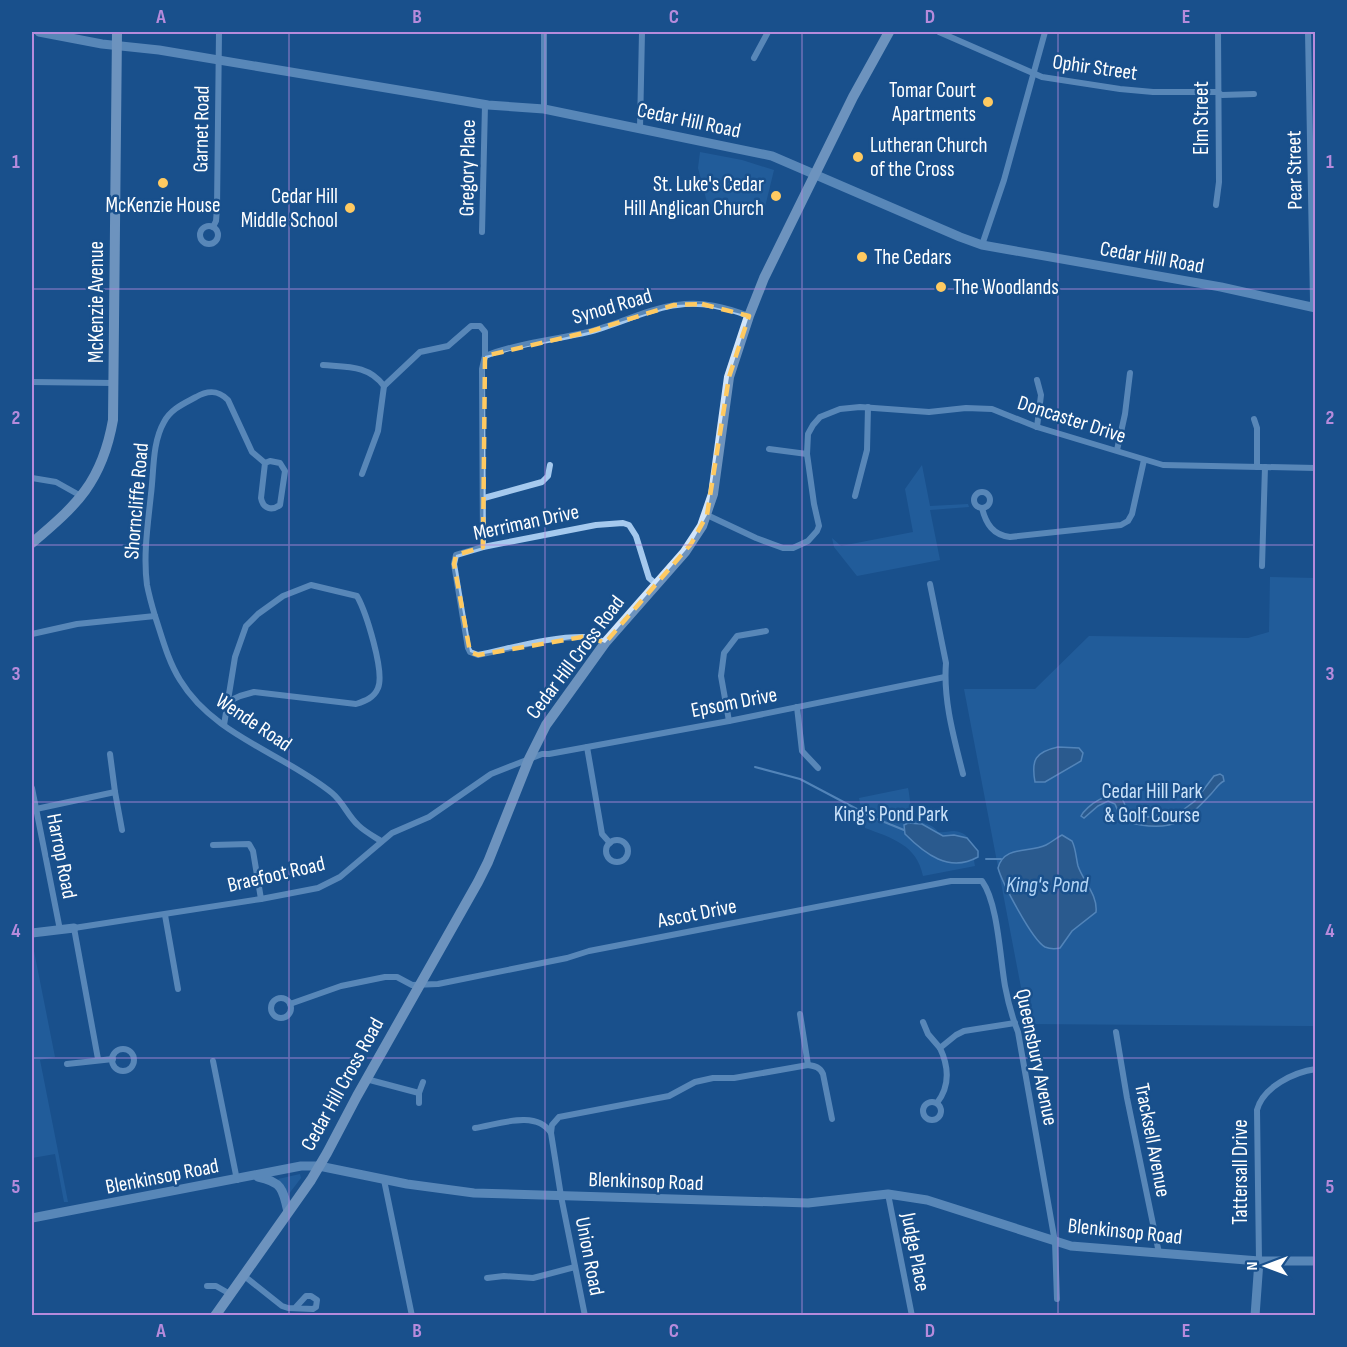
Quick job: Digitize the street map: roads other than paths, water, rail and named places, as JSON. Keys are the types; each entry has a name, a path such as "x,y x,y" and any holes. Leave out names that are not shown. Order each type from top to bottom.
{"main road":[{"name":"McKenzie Avenue","path":"32,543 58,522 81,497 100,465 108,442 114,410 117,32"},
{"name":"Cedar Hill Cross Road","path":"215,1316 319,1166 488,862 529,759 557,708 605,644 691,544 707,515 714,485 729,377 749,316 764,278 853,97 889,32"}],"street":[{"name":"Cedar Hill Road","path":"39,32 485,105 544,109 772,156 982,245 1221,287 1314,308"},
{"name":"Garnet Road","path":"213,227 217,208 219,32"},
{"path":"544,32 544,109"},
{"path":"640,128 642,32"},
{"path":"754,58 768,32"},
{"name":"Ophir Street","path":"939,32 1034,74 1060,80 1153,92 1254,94"},
{"path":"982,245 1004,180 1045,32"},
{"name":"Elm Street","path":"1216,205 1218,32"},
{"name":"Pear Street","path":"1308,32 1312,39 1314,308"},
{"name":"Gregory Place","path":"482,232 485,105"},
{"name":"Synod Road","path":"485,356 503,349 588,332 674,305 702,304 730,309 749,316"},
{"path":"362,474 378,430 384,386 420,352 448,346 471,326 480,326 485,332 485,356 482,369 483,547"},
{"path":"323,365 369,371 384,386"},
{"path":"1117,450 1125,414 1130,373"},
{"path":"1037,380 1041,395 1037,428"},
{"path":"32,382 115,383"},
{"name":"Shorncliffe Road","path":"155,616 147,585 148,514 158,437 163,423 175,408 202,394 213,391 222,394 228,400 252,452 265,463"},
{"path":"855,496 867,450 868,407"},
{"name":"Doncaster Drive","path":"807,454 808,435 813,425 820,417 840,410 868,407 929,412 966,408 992,409 1037,428 1117,450 1144,460 1172,466 1316,468"},
{"path":"1254,419 1257,428 1257,467"},
{"path":"707,515 783,548 793,548 808,541 819,526 813,504 807,454 769,449"},
{"path":"982,508 989,526 1002,536 1010,537 1121,525 1128,521 1132,514 1144,460"},
{"path":"270,461 280,463 285,471 282,501 275,508 267,508 262,504 265,463 270,461"},
{"path":"484,498 542,482 548,476 550,465"},
{"path":"1262,566 1265,467"},
{"path":"32,478 56,482 81,497"},
{"name":"Merriman Drive","path":"605,644 597,638 588,636 478,655 470,652 454,564 456,555 483,547 596,525 623,523 629,525 636,536 649,578 656,584"},
{"path":"930,584 946,663 945,677 963,774"},
{"path":"224,724 227,702 235,657 241,637 246,626 258,614 283,596 310,585 357,596 373,640 380,676 378,688 370,699 356,704 254,692 227,702"},
{"path":"32,634 77,624 155,616"},
{"name":"Wende Road","path":"155,616 180,680 200,706 242,739 264,749 334,795 358,825 381,841"},
{"path":"729,721 721,676 724,653 737,636 766,632"},
{"name":"Epsom Drive","path":"529,759 542,754 729,721 945,677"},
{"path":"796,707 802,751 818,768"},
{"path":"587,747 602,834 610,843"},
{"path":"110,754 122,830"},
{"name":"Braefoot Road","path":"32,933 165,915 318,888 348,872 392,833 429,816 491,774 529,759"},
{"name":"Harrop Road","path":"32,788 60,930"},
{"path":"36,809 115,792"},
{"path":"213,845 249,844 253,850 261,899"},
{"name":"Ascot Drive","path":"420,986 951,881 982,881"},
{"name":"Queensbury Avenue","path":"982,881 986,887 995,922 1005,986 1018,1032 1055,1242 1057,1299"},
{"path":"165,915 178,989"},
{"name":"Harrop Road","path":"74,928 98,1059"},
{"path":"290,1004 341,986 385,977 397,977 412,986 420,986"},
{"path":"800,1014 808,1065"},
{"path":"922,1022 928,1034 940,1048 946,1065 947,1076 942,1097 937,1103"},
{"path":"940,1048 956,1035 964,1032 1015,1023"},
{"name":"Tracksell Avenue","path":"1116,1032 1127,1098 1159,1253"},
{"path":"67,1064 113,1059"},
{"path":"213,1061 237,1180"},
{"path":"551,1133 552,1125 558,1117 669,1096 695,1082 713,1078 734,1078 808,1065 816,1066 823,1074 832,1119"},
{"name":"Tattersall Drive","path":"1255,1316 1259,1261 1257,1110 1260,1101 1276,1086 1305,1070 1316,1069"},
{"path":"366,1079 419,1093"},
{"path":"419,1103 419,1093 423,1082"},
{"path":"475,1128 526,1120 543,1124 551,1133"},
{"name":"Union Road","path":"551,1133 585,1316"},
{"name":"Blenkinsop Road","path":"32,1218 301,1166 319,1166 384,1180 474,1193 808,1203 888,1194 927,1200 1071,1246 1259,1261 1316,1261"},
{"path":"252,1176 269,1179 279,1186 283,1192 288,1212"},
{"path":"384,1180 412,1316"},
{"name":"Judge Place","path":"888,1194 912,1316"},
{"path":"487,1278 504,1276 533,1278 575,1267"},
{"path":"243,1275 282,1305 295,1308"},
{"path":"207,1287 216,1286 230,1294"}],"water":[{"path":"1058,747 1079,748 1083,753 1081,761 1045,782 1035,782 1036,758 1044,751"},
{"path":"1220,774 1224,781 1196,810 1181,821 1172,824 1153,826 1130,823 1123,820 1115,804 1108,801 1084,818 1081,816 1093,803 1112,796 1122,799 1127,812 1139,817 1180,812 1195,801 1214,776"},
{"path":"922,824 943,836 954,835 967,838 978,851 978,857 957,863 938,859 905,834 904,825"},
{"name":"King's Pond","path":"1062,835 1072,841 1080,872 1093,894 1096,912 1072,931 1060,948 1051,948 1039,942 1025,923 998,868 1006,856 1048,844"}],"waterway":[{"path":"755,767 800,779 872,817 904,830"},
{"path":"986,859 1001,859"}],"place":[{"name":"Tomar Court Apartments","path":"988,102"},
{"name":"Lutheran Church of the Cross","path":"858,157"},
{"name":"McKenzie House","path":"163,183"},
{"name":"St. Luke's Cedar Hill Anglican Church","path":"776,196"},
{"name":"Cedar Hill Middle School","path":"350,208"},
{"name":"The Cedars","path":"862,257"},
{"name":"The Woodlands","path":"941,287"}],"park label":[{"name":"Cedar Hill Park & Golf Course","path":"1152,803"},
{"name":"King's Pond Park","path":"891,814"}]}
